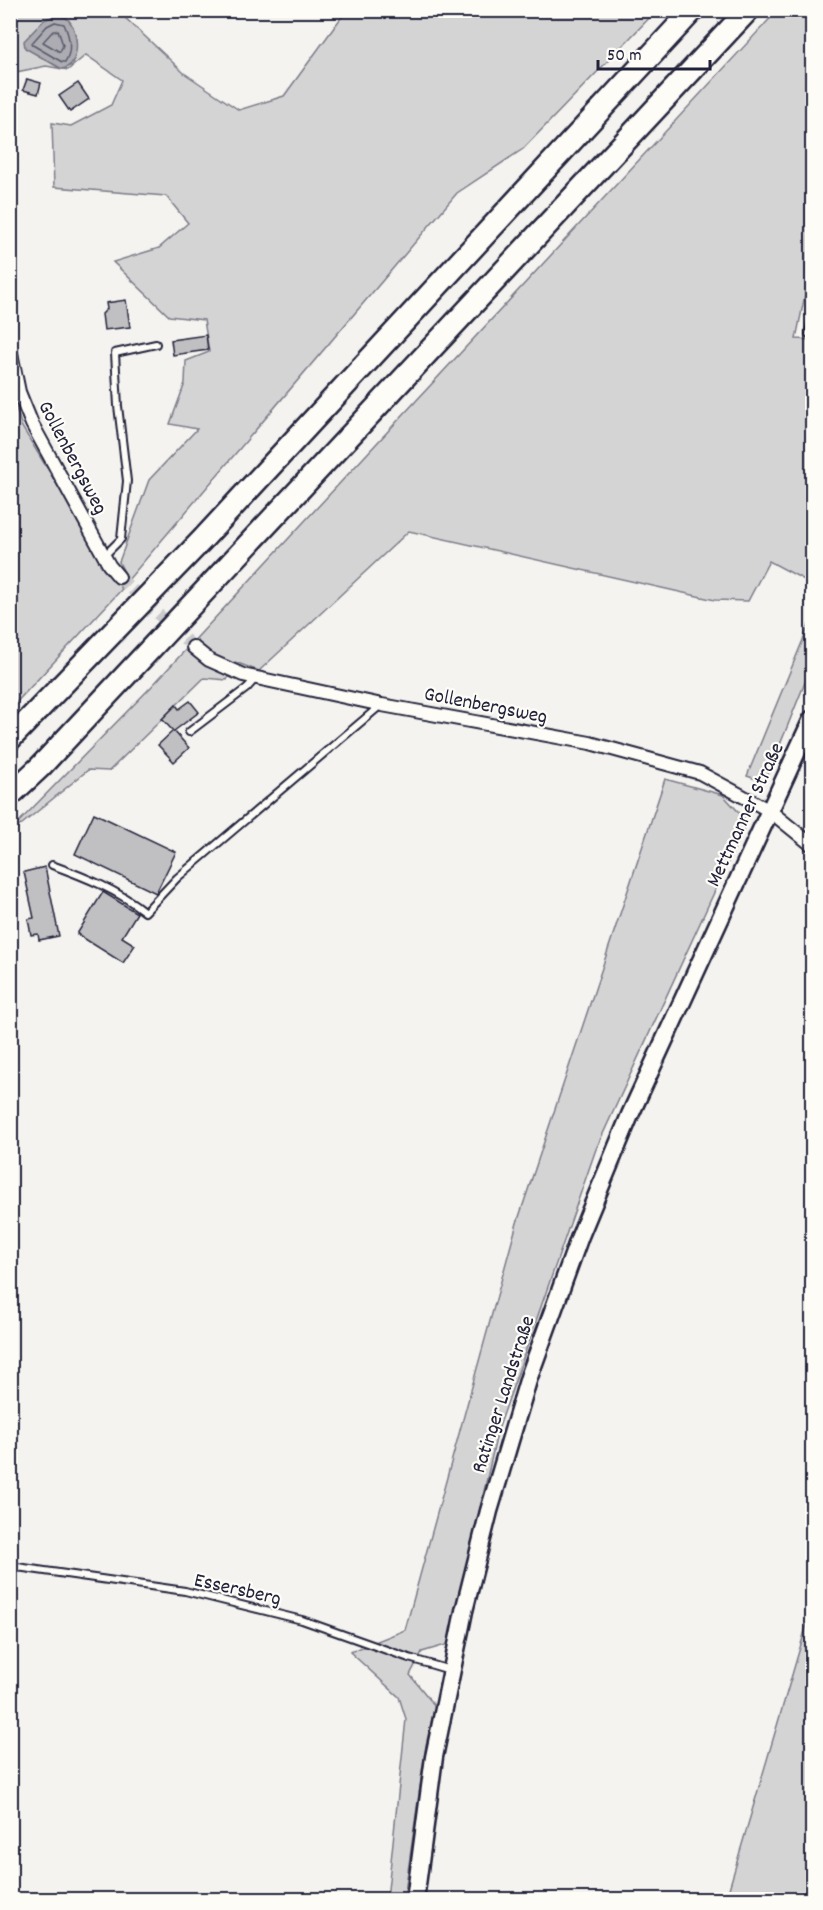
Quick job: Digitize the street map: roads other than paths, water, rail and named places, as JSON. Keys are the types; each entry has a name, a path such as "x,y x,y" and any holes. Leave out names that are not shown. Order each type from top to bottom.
{"highway":[{"path":"10,739 202,540 693,10"},
{"path":"10,795 64,741 748,10"}],"main road":[{"name":"Mettmanner Straße","path":"717,928 813,719"},
{"name":"Ratinger Landstraße","path":"415,1899 434,1757 451,1670 489,1511 529,1377 580,1236 630,1115 717,928"}],"street":[{"name":"Gollenbergsweg","path":"10,348 19,392 32,424 104,556 119,577"},
{"name":"Gollenbergsweg","path":"193,647 209,660 255,678 306,687 382,705 590,743 700,773 770,811 813,845"}],"lane":[{"path":"808,334 813,316"},
{"path":"104,556 121,539 127,481 118,406 115,353 156,344"},
{"path":"189,732 247,688 255,678"},
{"path":"52,865 128,898 145,912 177,878 382,705"},
{"name":"Essersberg","path":"10,1566 185,1592 302,1620 409,1658 451,1670"}],"water":[{"path":"54,16 63,17 69,21 75,35 74,60 62,69 25,48 24,41 44,20"}],"tunnel":[{"path":"119,577 193,647"}]}
